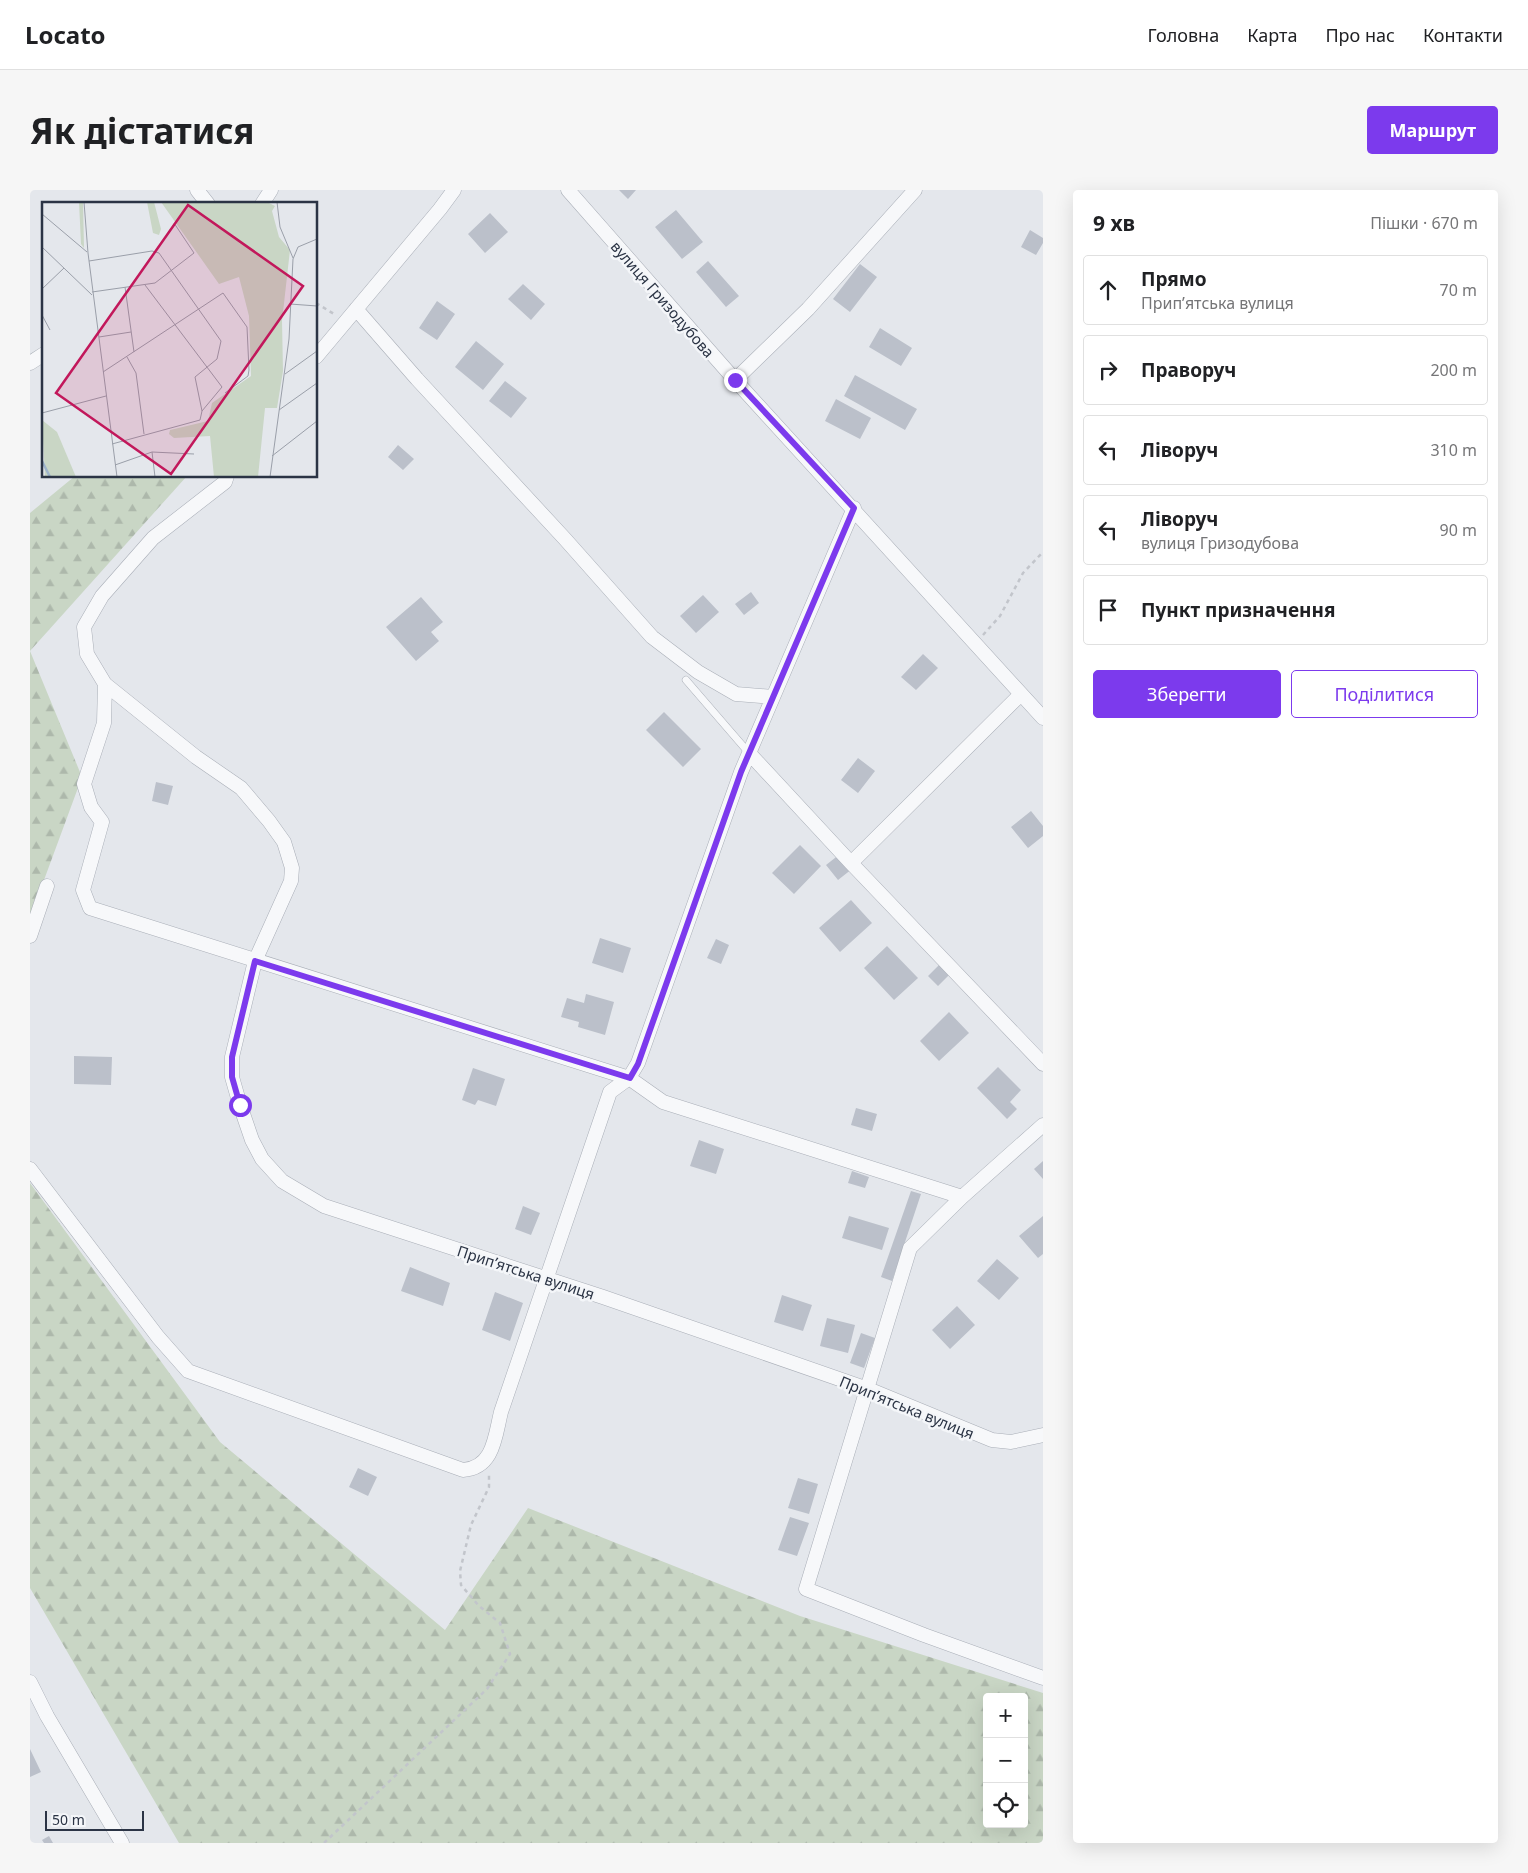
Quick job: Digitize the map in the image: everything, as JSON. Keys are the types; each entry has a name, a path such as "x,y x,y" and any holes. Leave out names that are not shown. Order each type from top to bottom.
{"street":[{"path":"197,190 206,202"},
{"path":"263,202 271,190"},
{"path":"318,355 454,190"},
{"name":"вулиця Гризодубова","path":"568,190 735,380 854,508 1043,718"},
{"path":"735,380 808,309 915,190"},
{"path":"356,309 417,379 565,539 652,637 698,672 736,694 773,697"},
{"path":"30,363 42,355"},
{"name":"Прип’ятська вулиця","path":"226,478 225,482 153,538 102,596 84,627 87,654 106,684 196,756 241,788 270,821 284,842 292,868 291,881 255,961 232,1057 232,1077 240,1105 252,1140 262,1159 282,1180 324,1206 546,1278 868,1390 992,1440 1011,1442 1043,1435"},
{"path":"30,1169 122,1291 158,1337 188,1371 218,1380 278,1404 463,1470 474,1470 483,1463 490,1454 501,1412 610,1092 630,1078 638,1064 738,781 854,508"},
{"path":"106,684 104,723 84,784 91,807 102,822 83,890 90,908 630,1078 663,1102 962,1196"},
{"path":"851,863 1021,694"},
{"path":"750,754 1043,1064"},
{"path":"30,936 47,886"},
{"path":"1043,1125 962,1196 910,1248 806,1589 924,1635 1043,1678"},
{"path":"30,1682 47,1716 122,1843"}],"lane":[{"path":"686,680 750,754"}],"path":[{"path":"318,304 346,322"},
{"path":"974,642 989,630 1000,616 1023,573 1043,552"},
{"path":"324,1843 487,1689 510,1654 500,1623 479,1606 461,1585 460,1571 471,1525 489,1487 490,1454"}],"green space":[{"path":"73,478 185,478 30,651 30,513"},
{"path":"30,651 82,777 30,918"},
{"path":"30,1183 220,1442 445,1630 528,1508 800,1616 1043,1693 1043,1843 179,1843 30,1588"}],"building":[{"path":"619,190 636,190 628,199"},
{"path":"676,210 703,242 682,259 655,227"},
{"path":"490,213 508,232 485,253 468,234"},
{"path":"1030,230 1043,238 1043,243 1036,255 1021,247"},
{"path":"708,261 739,296 726,307 696,272"},
{"path":"860,264 877,277 850,312 833,299"},
{"path":"523,284 545,304 531,320 508,299"},
{"path":"437,301 455,314 437,340 419,328"},
{"path":"880,328 912,348 901,366 869,347"},
{"path":"476,341 504,364 483,390 455,367"},
{"path":"855,375 917,409 905,430 844,396"},
{"path":"505,381 527,398 511,418 489,401"},
{"path":"836,399 871,418 860,439 825,421"},
{"path":"398,445 414,459 403,470 388,457"},
{"path":"751,592 759,603 744,615 735,604"},
{"path":"703,595 719,612 696,633 680,616"},
{"path":"421,597 443,622 431,632 439,641 416,661 386,627"},
{"path":"923,654 938,668 916,690 901,677"},
{"path":"664,712 701,749 683,767 646,730"},
{"path":"858,758 875,771 858,793 841,780"},
{"path":"156,782 173,786 168,805 152,801"},
{"path":"1031,811 1043,826 1043,836 1028,848 1011,827"},
{"path":"800,845 821,866 794,894 772,873"},
{"path":"840,854 852,869 838,880 826,865"},
{"path":"851,900 872,923 840,952 819,928"},
{"path":"600,938 631,948 623,973 592,963"},
{"path":"716,939 729,945 721,964 707,958"},
{"path":"887,946 918,978 894,1000 864,968"},
{"path":"939,965 949,975 938,986 928,976"},
{"path":"586,994 614,1002 605,1035 578,1027 579,1022 561,1017 567,998 584,1003"},
{"path":"949,1012 969,1033 939,1061 920,1041"},
{"path":"74,1056 112,1057 111,1085 74,1084"},
{"path":"998,1067 1021,1090 1010,1102 1017,1109 1007,1119 977,1088"},
{"path":"473,1068 505,1079 496,1106 478,1100 475,1105 462,1100"},
{"path":"856,1108 877,1114 872,1131 851,1125"},
{"path":"699,1140 724,1149 716,1174 690,1166"},
{"path":"1043,1161 1043,1179 1034,1169"},
{"path":"852,1171 869,1177 865,1188 848,1183"},
{"path":"911,1191 921,1194 892,1281 881,1277"},
{"path":"523,1206 540,1213 531,1235 515,1229"},
{"path":"849,1216 889,1228 882,1250 842,1238"},
{"path":"1043,1216 1043,1254 1038,1258 1019,1236"},
{"path":"997,1259 1019,1278 999,1300 977,1281"},
{"path":"410,1267 450,1283 443,1306 401,1291"},
{"path":"495,1292 523,1303 510,1341 482,1330"},
{"path":"782,1295 812,1305 803,1331 774,1322"},
{"path":"957,1306 975,1325 950,1349 932,1330"},
{"path":"827,1318 855,1325 848,1353 820,1346"},
{"path":"861,1333 875,1338 864,1368 850,1363"},
{"path":"358,1468 377,1477 368,1496 349,1487"},
{"path":"798,1478 818,1484 809,1514 788,1508"},
{"path":"790,1517 809,1523 797,1556 778,1550"},
{"path":"30,1749 41,1772 30,1777"},
{"path":"49,1836 53,1843 44,1843 42,1840"}],"route":[{"path":"240,1105 232,1077 232,1057 248,982 255,961 630,1078 638,1064 741,772 854,508 735,380"}]}
